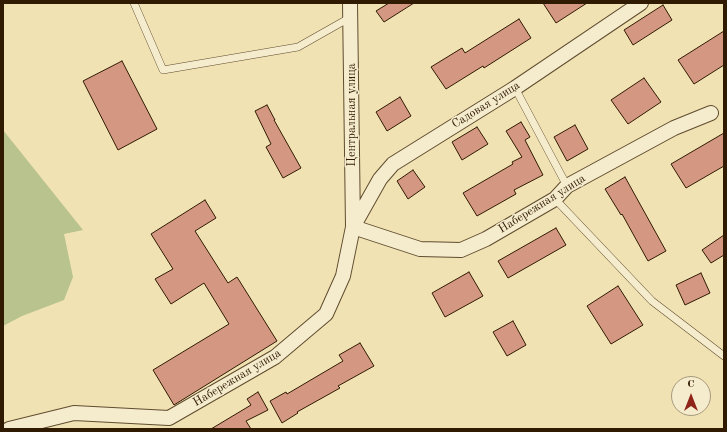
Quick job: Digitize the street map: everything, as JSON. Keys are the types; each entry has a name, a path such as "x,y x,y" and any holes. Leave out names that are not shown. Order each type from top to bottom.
{"street":[{"name":"Центральная улица","path":"350,3 352,227"},
{"name":"Садовая улица","path":"352,227 380,179 393,164 515,88 641,3"},
{"name":"Набережная улица","path":"9,429 74,414 169,418 275,357 326,314 343,276 352,227 420,248 461,250 486,239 555,199 567,186 674,128 711,113"}],"lane":[{"path":"134,3 163,70 298,47 351,17"},
{"path":"515,88 567,186"},
{"path":"555,199 652,301 724,356"}],"green space":[{"path":"3,130 83,230 64,234 73,277 64,300 22,316 3,326"}],"building":[{"path":"389,3 414,3 384,22 376,11"},
{"path":"543,3 587,3 556,23"},
{"path":"663,5 672,20 633,45 624,30"},
{"path":"519,19 531,38 484,68 483,66 446,89 431,67 462,48 465,53"},
{"path":"724,31 724,65 694,84 678,60"},
{"path":"122,61 157,129 118,150 83,81"},
{"path":"644,78 661,102 628,124 611,100"},
{"path":"400,97 411,116 387,131 376,112"},
{"path":"267,105 301,168 283,178 266,147 271,144 255,111"},
{"path":"521,122 530,137 525,140 543,175 514,190 516,194 477,216 463,193 513,164 512,162 522,157 506,131"},
{"path":"575,125 588,149 567,161 554,137"},
{"path":"477,127 488,144 462,160 452,142"},
{"path":"724,133 724,166 686,188 671,164"},
{"path":"413,170 425,187 408,199 397,181"},
{"path":"625,177 666,251 648,261 622,214 621,215 605,189"},
{"path":"205,200 216,218 195,231 228,283 237,277 277,341 174,405 153,370 229,324 204,283 171,304 155,279 173,269 151,234"},
{"path":"556,228 566,245 508,278 498,261"},
{"path":"724,235 724,255 711,263 702,250"},
{"path":"469,272 483,296 445,317 432,293"},
{"path":"701,273 710,293 685,305 676,285"},
{"path":"618,286 643,325 611,344 587,306"},
{"path":"513,321 526,345 507,356 493,332"},
{"path":"360,343 374,366 338,386 340,388 297,412 298,413 282,423 270,401 286,392 287,394 343,361 339,355"},
{"path":"258,392 268,410 246,421 251,429 211,429 251,405 247,399"}]}
